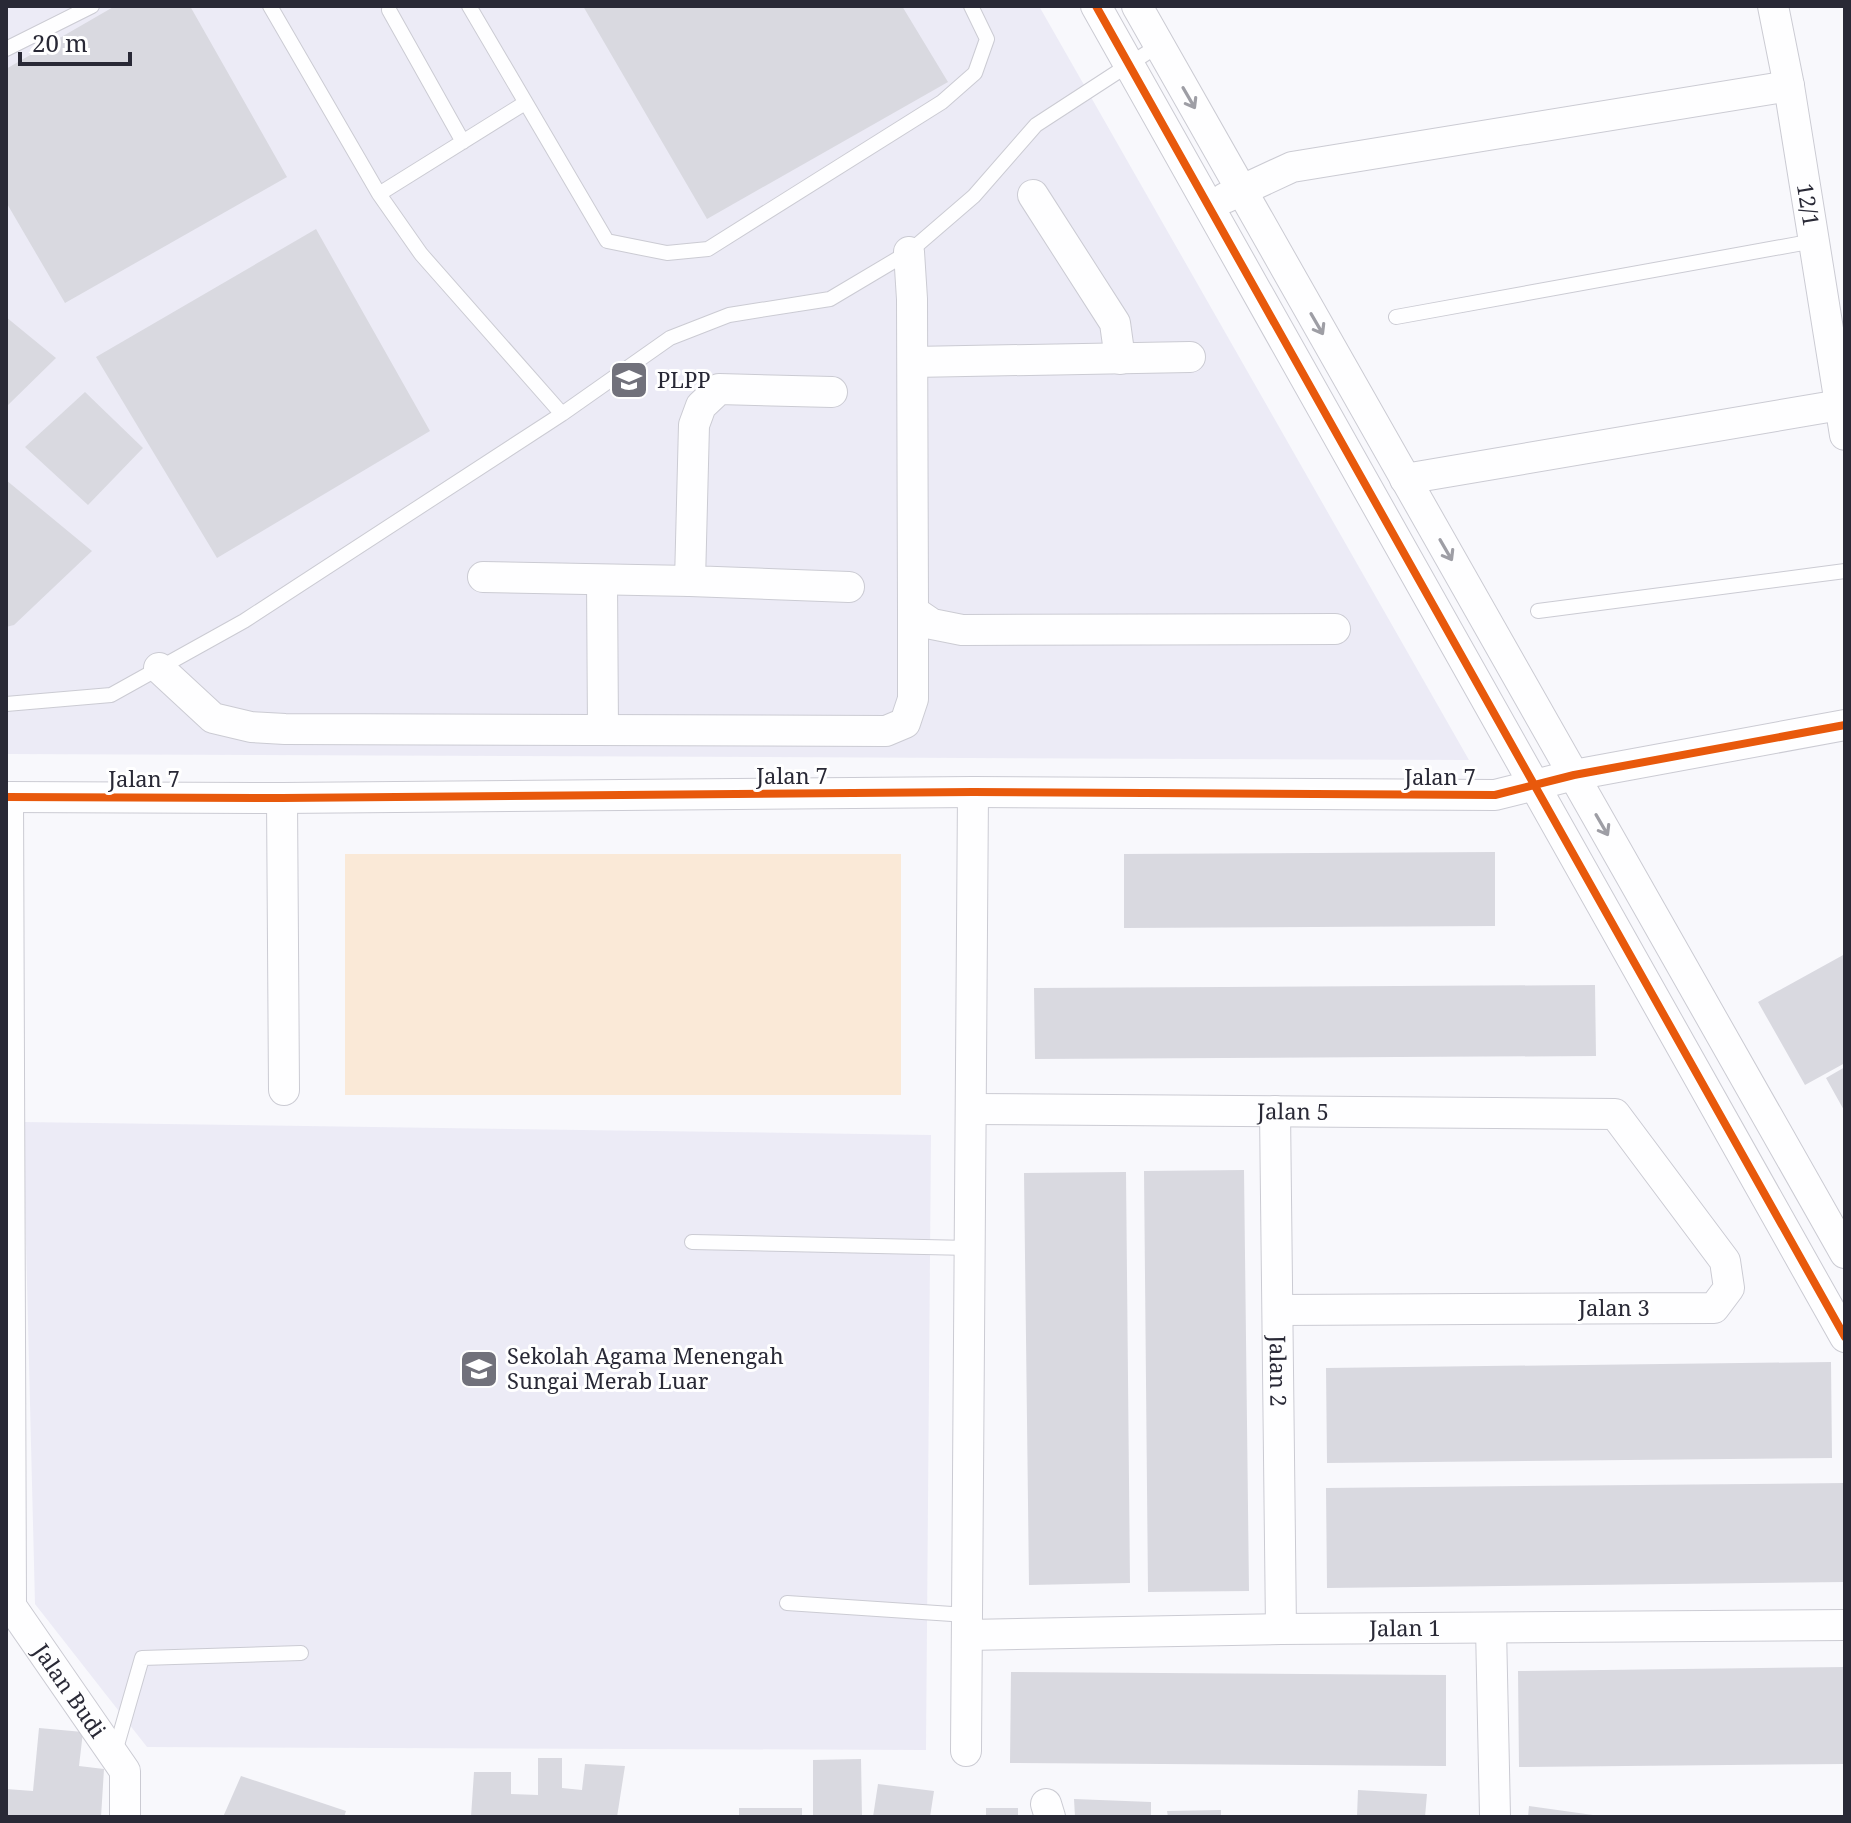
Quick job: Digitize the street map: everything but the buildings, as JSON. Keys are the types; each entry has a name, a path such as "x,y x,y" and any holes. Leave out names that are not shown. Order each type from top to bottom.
{"street":[{"path":"1096,6 1845,1337"},
{"path":"1137,6 1845,1253"},
{"name":"12/1","path":"1773,6 1789,86 1843,420"},
{"path":"1208,206 1292,167 1789,86"},
{"path":"1033,195 1115,323 1120,359"},
{"path":"159,668 213,718 251,727 886,731 905,723 913,699 913,362 909,252"},
{"path":"913,362 1190,357"},
{"path":"690,581 694,425 701,406 719,389 832,392"},
{"path":"1405,479 1843,420"},
{"path":"483,577 849,587"},
{"path":"602,580 603,730"},
{"path":"913,611 932,624 962,630 1335,629"},
{"name":"Jalan 7","path":"7,797 282,798 973,792 1495,795 1574,775 1845,725"},
{"path":"966,1751 973,792"},
{"name":"Jalan Budi","path":"7,797 8,1606 119,1764"},
{"path":"282,798 284,1090"},
{"name":"Jalan 5","path":"971,1109 1615,1114"},
{"name":"Jalan 2","path":"1275,1111 1281,1629"},
{"name":"Jalan 3","path":"1278,1310 1714,1308 1729,1288 1725,1261 1615,1114"},
{"name":"Jalan 1","path":"967,1625 1281,1629 1845,1625"},
{"path":"1491,1628 1495,1816"},
{"path":"119,1764 125,1817"}],"lane":[{"path":"6,49 92,6"},
{"path":"270,6 379,194 421,254 562,414"},
{"path":"469,6 607,241 667,253 708,249 942,102 975,73 987,39 971,6"},
{"path":"389,10 463,142"},
{"path":"6,704 111,695 244,621 562,414 670,338 729,315 830,299 909,252 974,196 1036,125 1159,45"},
{"path":"379,194 525,103"},
{"path":"1396,317 1814,241"},
{"path":"1538,611 1845,571"},
{"path":"692,1242 970,1248"},
{"path":"787,1603 967,1625"},
{"path":"119,1764 142,1658 301,1653"}],"shaded area":[{"name":"PLPP","path":"6,6 1039,6 1469,760 6,754"},
{"path":"345,854 901,854 901,1095 345,1095"},
{"name":"Sekolah Agama Menengah Sungai Merab Luar","path":"23,1122 931,1135 926,1750 147,1747 35,1604"}],"cycle path":[{"path":"1096,6 1845,1337"},
{"path":"6,797 282,798 973,792 1495,795 1574,775 1845,725"}],"place":[{"name":"PLPP","path":"629,380"},
{"name":"Sekolah Agama Menengah Sungai Merab Luar","path":"479,1369"}]}
